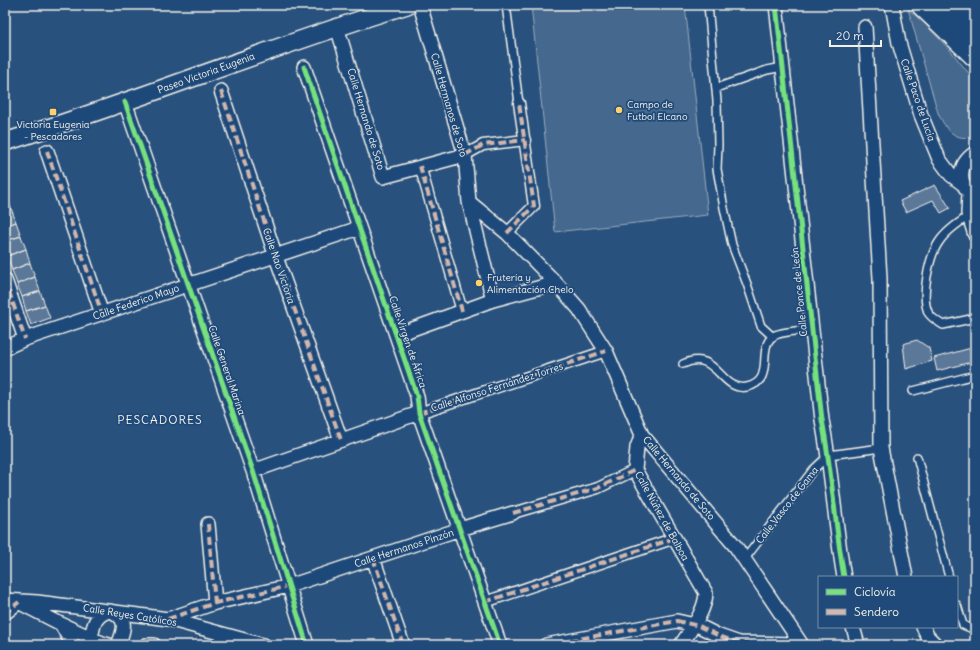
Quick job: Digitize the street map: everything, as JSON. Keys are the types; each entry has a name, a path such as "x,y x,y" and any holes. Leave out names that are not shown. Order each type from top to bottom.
{"highway":[{"path":"923,5 975,55"},
{"path":"951,5 975,31"},
{"path":"972,5 975,15"}],"street":[{"name":"Paseo Victoria Eugenia","path":"5,142 125,102 338,27 374,10 407,5"},
{"name":"Calle Hermanos de Soto","path":"420,5 465,154 469,202 493,300"},
{"name":"Calle Ponce de León","path":"776,5 822,420 829,455 836,534 844,576"},
{"name":"Calle Paco de Lucía","path":"892,5 899,43 921,115 939,159 951,176 969,191"},
{"name":"Calle Hernando de Soto","path":"338,27 383,177 465,154"},
{"path":"866,27 880,278 880,448 906,576"},
{"name":"Calle Virgen de África","path":"304,68 417,396 419,412 500,645"},
{"name":"Calle Nao Victoria","path":"222,91 276,257 341,440"},
{"name":"Calle General Marina","path":"125,102 253,471 308,645"},
{"path":"507,232 534,206 519,103"},
{"path":"465,154 483,145 525,140"},
{"path":"47,151 102,314"},
{"path":"975,153 964,163 962,170 962,178 969,191 969,216 975,235"},
{"path":"420,166 462,311"},
{"name":"Calle Hernando de Soto","path":"469,202 507,232 579,309 606,351 642,435 736,547 802,644"},
{"name":"Calle Federico Mayo","path":"5,348 25,339 189,284 276,257 359,228"},
{"path":"5,280 25,339"},
{"path":"396,335 493,300 556,283"},
{"name":"Calle Alfonso Fernández Torres","path":"253,471 419,412 606,351"},
{"name":"Calle Núñez de Balboa","path":"642,435 637,446 635,470 706,593 706,602 703,610 694,624"},
{"name":"Calle Hermanos Pinzón","path":"168,620 215,603 289,586 460,529 598,488 635,470"},
{"path":"208,524 215,603"},
{"path":"485,602 675,538"},
{"path":"373,558 403,645"},
{"name":"Calle Reyes Católicos","path":"5,600 37,602 168,620 263,645"},
{"path":"5,613 19,602"},
{"name":"Calle Reyes Católicos","path":"19,602 61,624 90,642 109,645"},
{"path":"90,642 93,626 96,620 100,615 110,611 119,616 124,625 124,633 118,645"},
{"path":"546,645 677,621 694,624 719,636 739,643 802,644"},
{"path":"61,624 73,645"},
{"path":"681,645 694,624"},
{"path":"853,628 858,645"},
{"path":"924,628 928,637 936,645"},
{"path":"146,645 154,645"}],"lane":[{"path":"506,5 519,103"},
{"path":"708,5 716,88 718,145 717,170 732,245 761,326 773,337"},
{"path":"716,88 767,70 783,67"},
{"path":"969,216 949,230 938,242 931,257 925,297 926,306 930,314 936,321 943,325 975,318"},
{"path":"683,364 690,360 706,362 731,384 745,387 757,382 764,373 766,347 773,337 779,334 812,329"},
{"path":"913,390 975,375"},
{"path":"829,455 880,448"},
{"name":"Calle Vasco de Gama","path":"744,560 813,470 829,455"},
{"path":"917,457 950,576"},
{"path":"958,609 962,626 975,630"}],"shaded area":[{"name":"Campo de Futbol Elcano","path":"531,5 685,5 708,215 555,232"},
{"path":"908,9 950,50 975,81 975,136 957,136 944,125 938,113"}],"building":[{"path":"935,185 950,208 941,213 933,200 906,212 900,201"},
{"path":"5,195 7,195 11,208 5,210"},
{"path":"11,208 16,222 5,226 5,210"},
{"path":"16,222 21,236 5,241 5,226"},
{"path":"21,236 26,249 7,256 5,241"},
{"path":"26,249 30,263 12,270 7,256"},
{"path":"30,263 35,277 17,284 12,270"},
{"path":"35,277 40,291 22,297 17,284"},
{"path":"40,291 45,305 26,311 22,297"},
{"path":"45,305 50,318 31,325 26,311"},
{"path":"917,340 929,348 932,361 906,369 903,344"},
{"path":"975,347 975,361 937,371 934,358"}],"marked path":[{"path":"221,91 276,257 341,440"},
{"path":"507,233 534,206 519,103"},
{"path":"465,155 483,145 525,140"},
{"path":"47,151 102,314"},
{"path":"420,166 462,311"},
{"path":"5,280 25,339"},
{"path":"419,413 606,351"},
{"path":"513,513 598,488 635,470"},
{"path":"208,524 215,603"},
{"path":"485,602 675,538"},
{"path":"373,558 403,645"},
{"path":"168,619 215,603 289,586"},
{"path":"5,613 19,602"},
{"path":"546,645 677,621 699,626 719,636 739,643 801,644"}],"cycle path":[{"path":"776,5 822,420 844,576"},
{"path":"304,67 417,396 419,413 500,645"},
{"path":"125,102 253,471 307,645"}],"place":[{"name":"Campo de Futbol Elcano","path":"619,110"},
{"name":"Victoria Eugenia - Pescadores","path":"53,112"},
{"name":"Frutería y Alimentación Chelo","path":"479,283"}],"district":[{"name":"PESCADORES","path":"160,419"}]}
